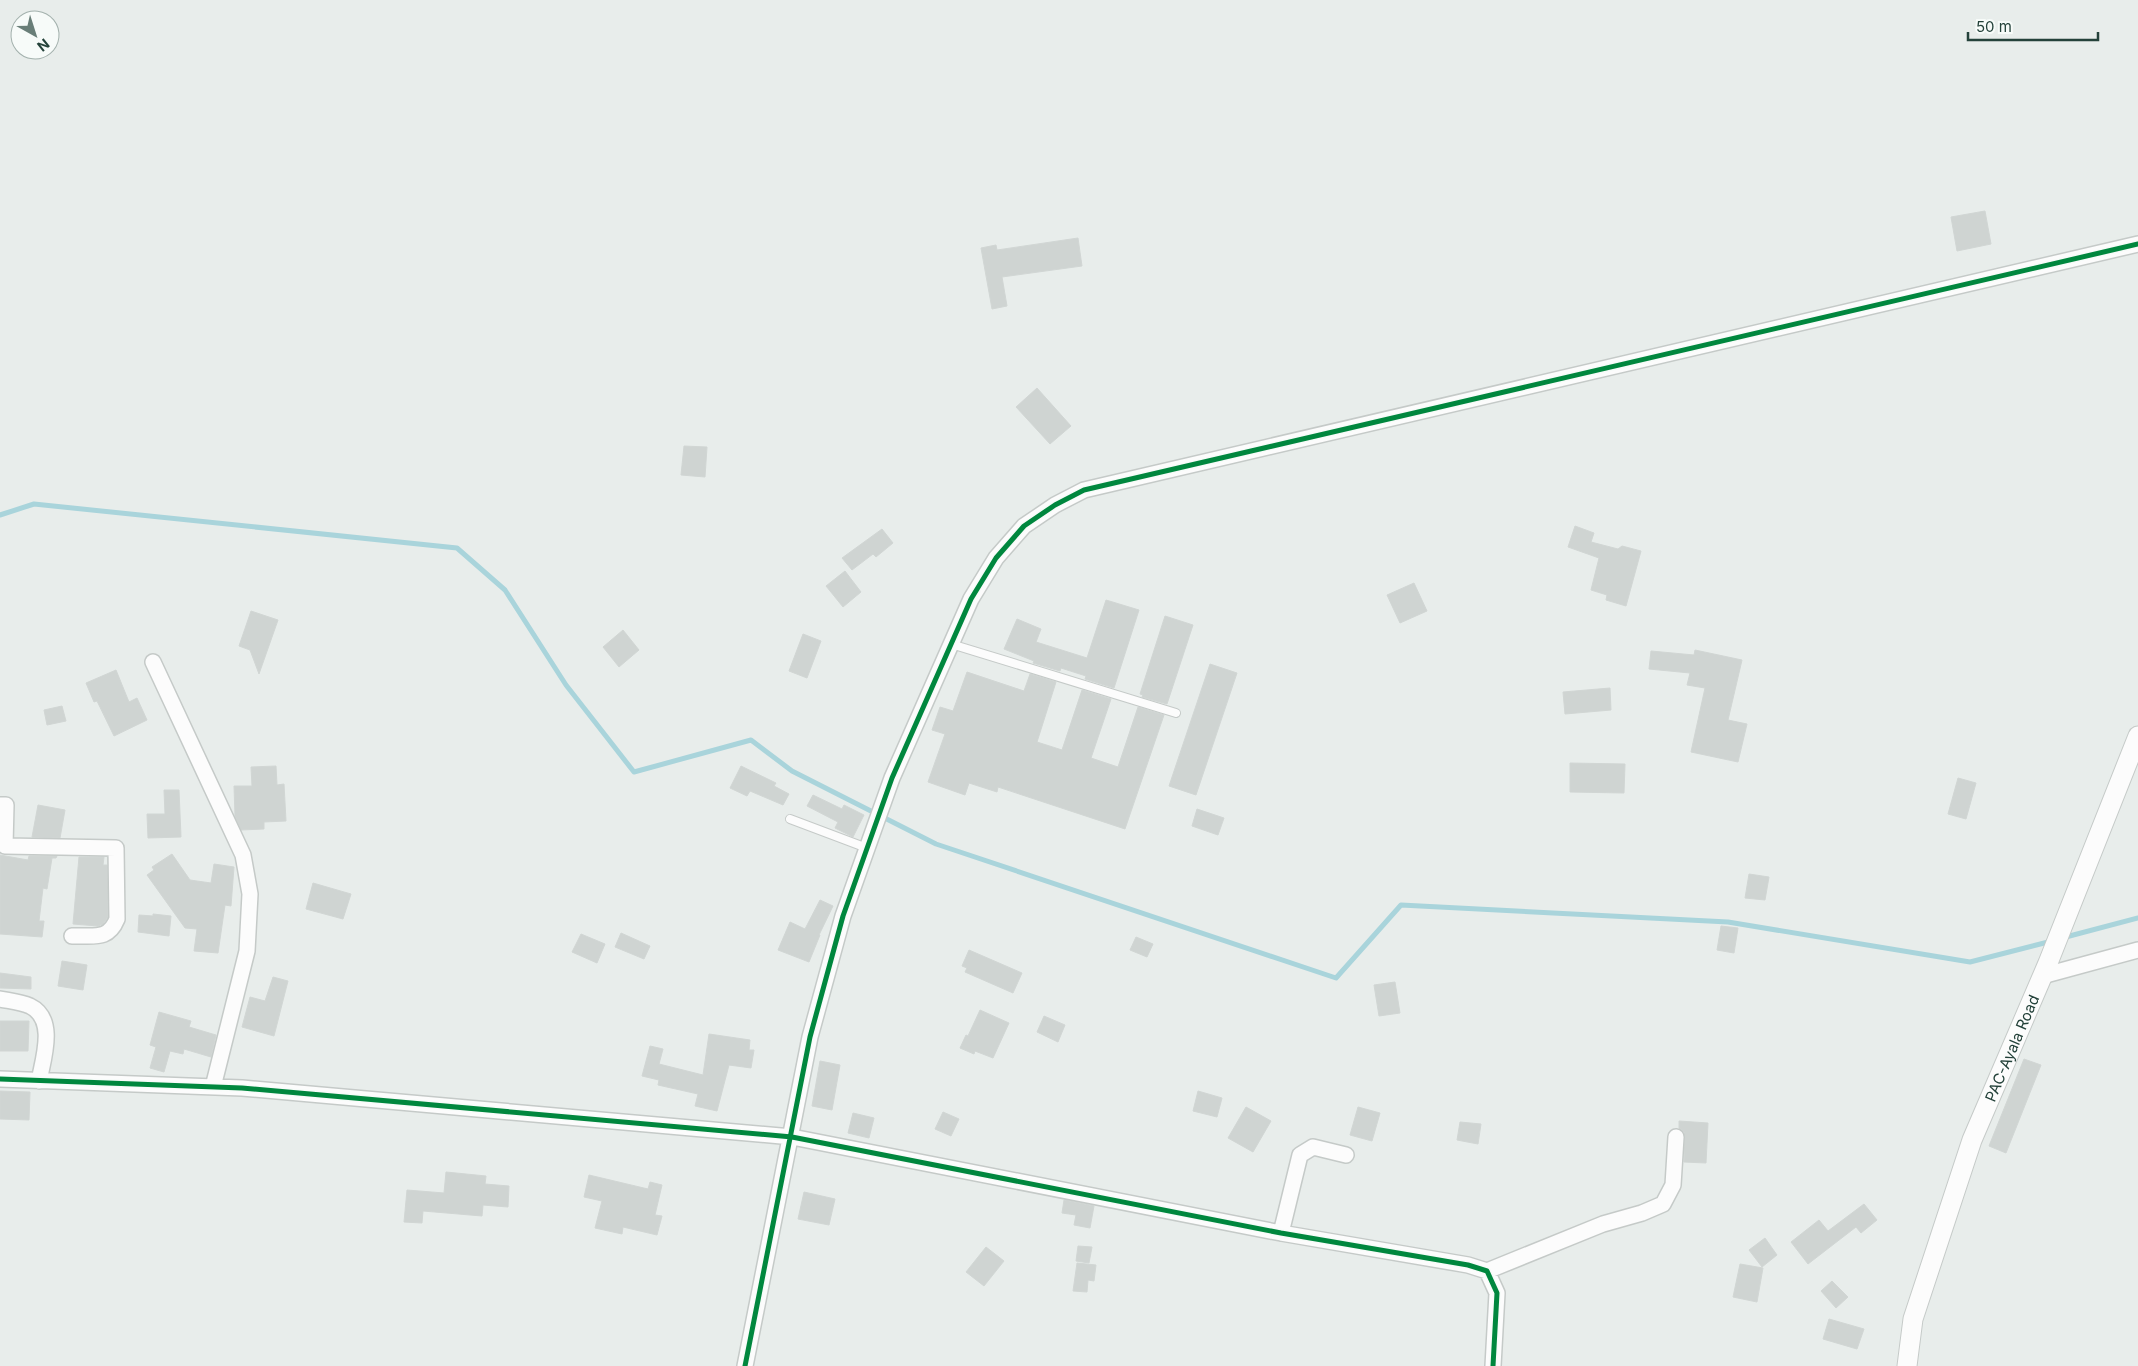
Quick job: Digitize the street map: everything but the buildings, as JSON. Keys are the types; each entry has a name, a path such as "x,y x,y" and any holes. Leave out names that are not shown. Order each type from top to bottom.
{"street":[{"path":"745,1366 792,1137 810,1037 843,916 892,778 971,599 996,558 1024,526 1084,490 2138,244"},
{"path":"153,662 244,855 250,894 247,951 213,1087"},
{"name":"PAC-Ayala Road","path":"1907,1366 1913,1319 1972,1140 2045,969 2138,736"},
{"path":"0,805 6,805 5,846 116,848 118,919 113,930 107,934 72,936"},
{"path":"2045,969 2138,950"},
{"path":"0,998 32,1006 42,1018 47,1040 39,1081"},
{"path":"0,1079 242,1088 792,1137 1281,1233 1468,1265 1487,1271 1603,1224 1642,1213 1663,1204 1673,1185 1676,1137"},
{"path":"1281,1233 1300,1155 1313,1147 1346,1155"},
{"path":"1487,1271 1496,1293 1493,1366"}],"lane":[{"path":"951,644 1176,713"},
{"path":"790,819 867,848"}],"waterway":[{"path":"0,515 34,504 457,548 505,590 566,685 634,772 751,740 792,771 936,844 1336,978 1401,905 1728,922 1970,962 2052,941"},
{"path":"2062,938 2138,918"}],"cycle path":[{"path":"745,1366 810,1037 843,916 892,778 971,599 996,558 1024,526 1055,505 1084,490 2138,244"},
{"path":"0,1079 242,1088 792,1137 1281,1233 1468,1265 1487,1271 1497,1293 1493,1366"}]}
